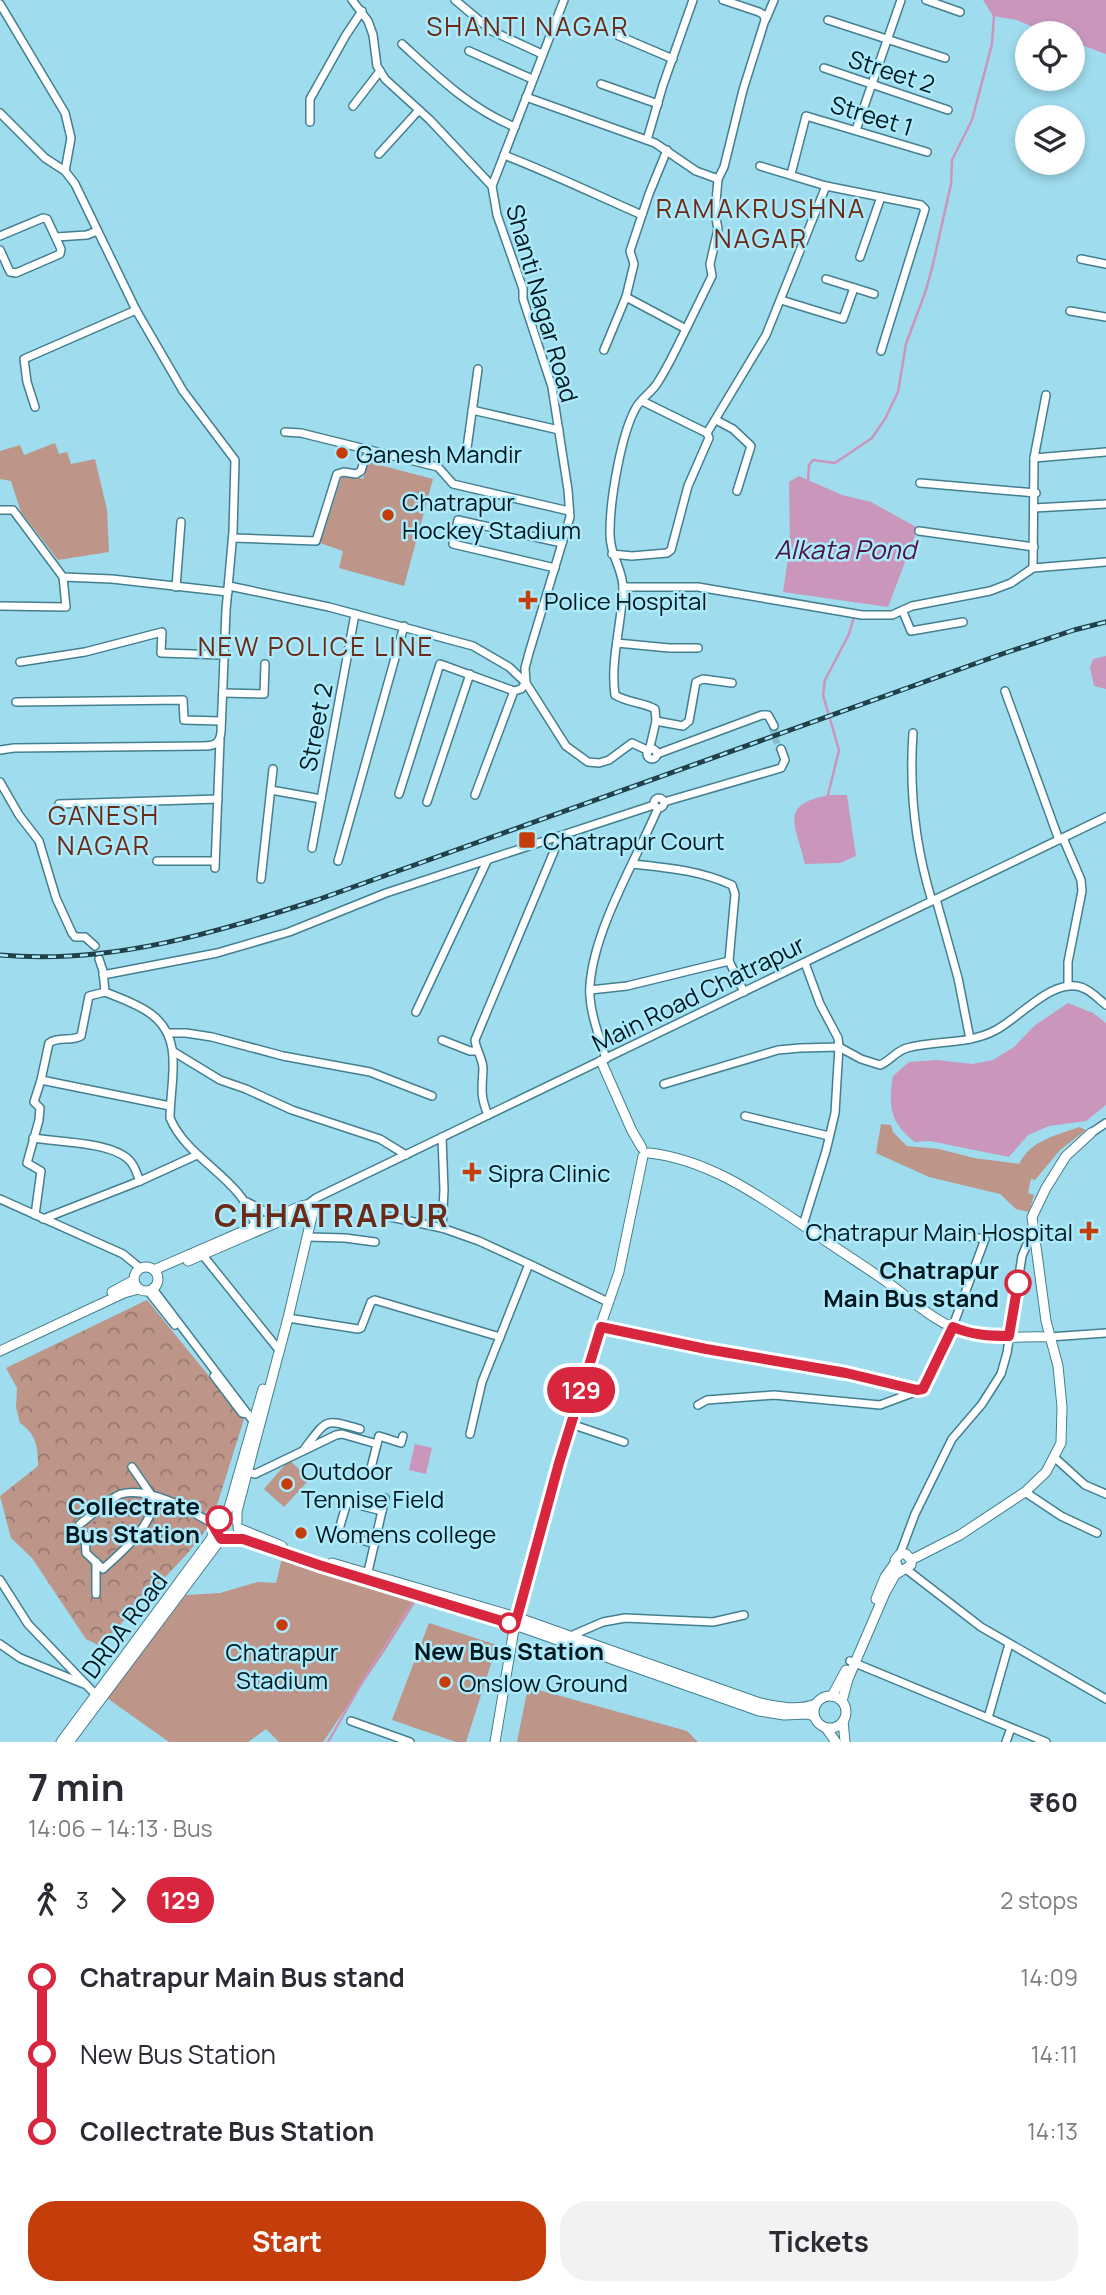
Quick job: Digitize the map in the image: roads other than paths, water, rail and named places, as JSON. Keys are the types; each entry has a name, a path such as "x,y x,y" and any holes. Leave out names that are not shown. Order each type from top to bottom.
{"main road":[{"path":"495,1742 515,1621 571,1424 619,1272 645,1152 632,1131 603,1060"},
{"path":"832,1696 853,1662 906,1554 911,1560 960,1535 1025,1492 1046,1472 1061,1443 1062,1407 1058,1366 1049,1337 1032,1217 1066,1156 1091,1133"},
{"path":"645,1152 663,1155 725,1177 755,1192 859,1262 925,1311 953,1327 984,1336 1049,1337"},
{"path":"156,1273 274,1216 305,1212"},
{"path":"305,1212 308,1237 288,1318 253,1421 229,1508 215,1527 221,1539 243,1539 515,1621 759,1711 784,1716 814,1716"},
{"path":"201,1252 305,1212"},
{"path":"233,1538 238,1525 237,1511 247,1472 253,1421 263,1411 305,1212"},
{"path":"0,1351 124,1293 158,1283 156,1273 148,1267 140,1268 135,1275 144,1287"},
{"path":"0,1345 144,1287"},
{"path":"222,1517 229,1516 238,1525 307,1556 367,1576"},
{"name":"DRDA Road","path":"69,1742 211,1539 215,1527"},
{"name":"DRDA Road","path":"61,1742 221,1539"},
{"path":"571,1641 761,1703 788,1708 807,1707 832,1696 842,1701"},
{"path":"845,1742 843,1721 846,1711 842,1701 853,1662"},
{"path":"816,1704 814,1716 818,1724 835,1728 843,1721"},
{"path":"826,1728 836,1742"}],"street":[{"path":"352,0 362,11 373,35 377,66 385,79 419,110 492,186"},
{"path":"455,0 492,31 542,54"},
{"name":"Shanti Nagar Road","path":"526,683 525,668 570,517 548,371 497,215 492,186 564,0"},
{"path":"647,140 693,0"},
{"path":"723,0 759,12 764,15 764,23"},
{"path":"654,754 655,709 615,695 623,587 620,570 612,554 610,529 619,464 631,421 642,401 657,384 712,276 710,264 718,229 715,213 718,179 724,167 743,90 774,0"},
{"path":"856,130 901,0"},
{"path":"926,0 960,12"},
{"path":"0,4 65,113 71,138 65,171"},
{"path":"310,122 310,99 362,11"},
{"path":"828,20 945,58"},
{"path":"619,36 673,60"},
{"path":"402,44 459,95 515,127"},
{"path":"469,51 532,79"},
{"name":"Street 2","path":"824,68 948,110"},
{"path":"353,106 380,71"},
{"path":"601,84 658,104"},
{"path":"526,97 647,140 667,150 696,171 718,179"},
{"path":"379,154 419,110"},
{"path":"0,113 45,158 65,171 75,184 136,310 183,391 235,460 215,865 157,861"},
{"name":"Street 1","path":"791,174 806,116 927,152"},
{"path":"604,349 626,297 635,264 630,251 667,150"},
{"path":"504,155 642,215"},
{"path":"760,166 826,186 921,205 925,209 880,351"},
{"path":"707,433 766,335 826,186"},
{"path":"860,257 880,197"},
{"path":"0,236 43,218 47,219 61,249 60,254 16,273 9,272 0,250"},
{"path":"56,237 87,235 97,231"},
{"path":"1080,258 1106,264"},
{"path":"826,279 874,294"},
{"path":"781,300 843,319 854,288"},
{"path":"626,297 686,329"},
{"path":"35,407 27,382 24,359 136,310"},
{"path":"1070,311 1106,317"},
{"path":"467,448 478,369"},
{"path":"1033,569 1032,530 1036,493 1034,458 1046,395"},
{"path":"612,554 643,555 671,550 683,500 709,438 707,433 642,401"},
{"path":"472,410 559,430"},
{"path":"716,420 733,429 751,446 737,491"},
{"path":"285,432 301,433 438,467 453,484 569,511"},
{"path":"1034,458 1106,452"},
{"path":"233,538 316,541 337,474 356,474 361,471 366,458 370,456"},
{"path":"920,483 1036,493"},
{"path":"1034,508 1106,504"},
{"path":"0,510 13,510 63,577 66,607 0,606"},
{"path":"555,569 453,544 458,520 562,543"},
{"path":"176,587 181,523"},
{"path":"919,531 1034,547"},
{"path":"623,587 698,587 862,615 892,615 912,606 990,591 1011,583 1033,569 1106,562"},
{"path":"63,577 228,589 355,614 473,646 509,667 526,683 566,746 589,762 599,764 609,760 632,743 654,754 762,715 771,718 773,727"},
{"path":"903,612 911,631 963,622"},
{"name":"Street 2","path":"313,848 355,614"},
{"path":"338,861 404,626"},
{"path":"20,662 85,652 162,632 161,653 224,655"},
{"path":"617,643 698,648"},
{"path":"223,693 264,694 265,664"},
{"path":"399,794 440,664 514,691 521,689 526,683"},
{"path":"427,802 470,674"},
{"path":"656,721 683,726 689,720 696,682 703,679 732,683"},
{"path":"475,795 514,691"},
{"path":"1005,691 1061,839 1081,880 1082,891 1069,955 1068,985"},
{"path":"16,702 183,700 184,720 221,720"},
{"path":"914,733 913,810 923,873 958,978 970,1039"},
{"path":"0,750 213,746 220,740"},
{"path":"103,975 217,953 276,936 386,893 780,764 780,750"},
{"path":"261,879 273,769"},
{"path":"0,782 19,815 39,841 56,898 72,933 75,937 85,937 95,946"},
{"path":"271,790 321,799"},
{"path":"59,804 218,799"},
{"path":"603,1060 590,990 595,951 660,804"},
{"name":"Main Road Chatrapur","path":"305,1212 316,1198 1106,817"},
{"path":"488,1115 480,1088 483,1068 475,1040 561,836"},
{"path":"416,1012 487,861"},
{"path":"633,864 678,868 711,876 732,885 734,894 729,961 744,992"},
{"path":"99,959 105,992"},
{"path":"590,990 626,986 729,961"},
{"path":"803,1225 835,1113 839,1047 838,1038 820,1004 805,963"},
{"path":"664,1084 778,1050 839,1047 861,1059 880,1065 901,1050 911,1047 940,1042 953,1043 997,1030 1044,996 1068,985 1090,990 1106,1005"},
{"path":"39,1217 41,1171 27,1163 40,1108 34,1102 49,1043 81,1036 89,996 105,992 151,1014 169,1033 174,1052 170,1106 170,1118 174,1127 197,1155 246,1201 274,1216"},
{"path":"169,1033 212,1037 283,1056 370,1072 432,1096"},
{"path":"442,1040 476,1051"},
{"path":"174,1052 220,1080 292,1110 380,1139 405,1155"},
{"path":"41,1080 170,1106"},
{"path":"745,1116 829,1136"},
{"path":"1091,1133 1105,1125"},
{"path":"442,1137 442,1228"},
{"path":"33,1138 83,1143 115,1153 132,1163 140,1181"},
{"path":"39,1217 140,1181 197,1155"},
{"path":"0,1199 123,1254 140,1268"},
{"path":"246,1201 255,1224"},
{"path":"386,1216 442,1228 479,1241 608,1302"},
{"path":"1033,1230 1022,1256 1002,1374 982,1404 952,1439 915,1514 901,1564 981,1627 1106,1699"},
{"path":"308,1237 375,1242"},
{"path":"698,1405 714,1399 774,1395 880,1405 923,1389 953,1327 985,1239 965,1237"},
{"path":"201,1252 277,1347"},
{"path":"470,1434 482,1382 529,1264"},
{"path":"144,1287 246,1409 253,1421"},
{"path":"288,1318 358,1329 361,1328 371,1302 375,1300 500,1337"},
{"path":"601,1327 706,1349 846,1373 917,1390"},
{"path":"1049,1337 1106,1334"},
{"path":"305,1448 325,1423 331,1421 360,1429"},
{"path":"571,1424 624,1442"},
{"path":"247,1472 255,1474 305,1448 342,1434 377,1444"},
{"path":"370,1472 379,1436 401,1443 403,1436"},
{"path":"1054,1457 1085,1485 1106,1493"},
{"path":"132,1467 155,1496"},
{"path":"1025,1492 1061,1516 1097,1533"},
{"path":"80,1524 121,1494 155,1496 184,1508 215,1527"},
{"path":"85,1535 86,1553 103,1569 147,1524 155,1496"},
{"path":"367,1576 385,1498"},
{"path":"375,1545 338,1533 347,1502 382,1511"},
{"path":"96,1562 96,1594"},
{"path":"0,1580 28,1624 99,1697"},
{"path":"571,1641 575,1634 603,1622 625,1618 713,1622 744,1615"},
{"path":"0,1644 20,1658 88,1685"},
{"path":"988,1718 1009,1644"},
{"path":"853,1662 1046,1742"},
{"path":"351,1721 410,1742"},
{"path":"1006,1742 1011,1728"}],"water":[{"path":"983,0 1106,0 1106,54 1085,46 1085,21 1019,21 993,16"},
{"name":"Alkata Pond","path":"799,476 842,495 871,502 918,528 888,607 783,592 790,545 789,482"},
{"path":"1106,656 1106,689 1094,686 1090,668 1093,659"},
{"path":"829,795 847,795 856,856 840,863 805,864 794,818 802,804"},
{"path":"1068,1003 1093,1013 1106,1023 1106,1105 1086,1121 1049,1126 1028,1135 1009,1157 930,1141 915,1142 900,1128 891,1105 891,1087 893,1076 909,1062 937,1060 972,1064 993,1060 1014,1047 1034,1026"},
{"path":"415,1444 432,1448 426,1474 409,1470"}],"waterway":[{"path":"808,482 809,465 813,460 835,463 872,438 898,392 906,344 933,264 951,184 952,160 972,120 992,44 994,15"},
{"path":"827,799 839,750 823,695 825,680 849,634 854,617"},
{"path":"328,1742 414,1601"}],"tunnel":[{"path":"772,727 779,750"}],"railway":[{"path":"0,955 41,957 121,951 239,924 317,900 1002,654 1106,622"}],"place":[{"name":"Ganesh Mandir","path":"342,453"},
{"name":"Chatrapur Hockey Stadium","path":"388,515"},
{"name":"Police Hospital","path":"528,600"},
{"name":"Chatrapur Court","path":"527,840"},
{"name":"Sipra Clinic","path":"472,1172"},
{"name":"Chatrapur Main Hospital","path":"1089,1231"},
{"name":"Chatrapur Main Bus stand","path":"1018,1283"},
{"name":"Outdoor Tennise Field","path":"287,1484"},
{"name":"Collectrate Bus Station","path":"219,1519"},
{"name":"Womens college","path":"301,1533"},
{"name":"New Bus Station","path":"509,1623"},
{"name":"Chatrapur Stadium","path":"282,1625"},
{"name":"Onslow Ground","path":"445,1682"}],"district":[{"name":"SHANTI NAGAR","path":"528,26"},
{"name":"RAMAKRUSHNA NAGAR","path":"761,223"},
{"name":"NEW POLICE LINE","path":"316,646"},
{"name":"GANESH NAGAR","path":"104,830"},
{"name":"CHHATRAPUR","path":"332,1215"}]}
